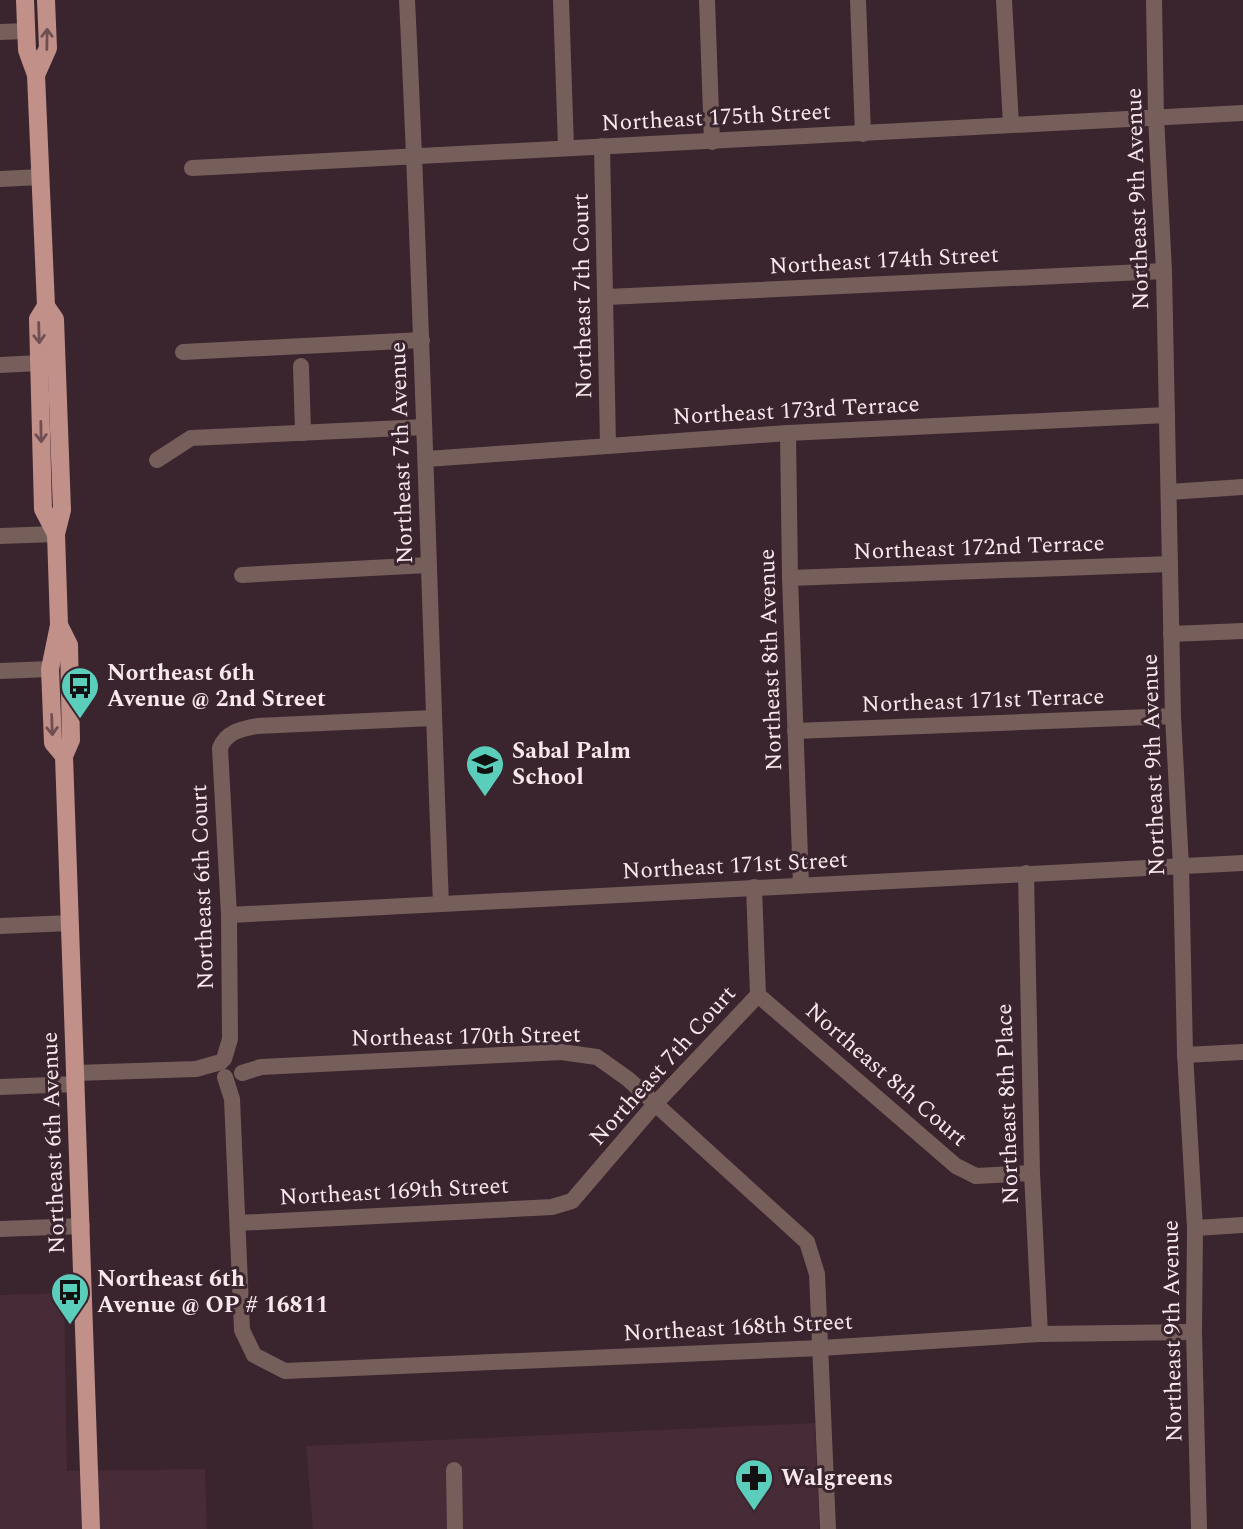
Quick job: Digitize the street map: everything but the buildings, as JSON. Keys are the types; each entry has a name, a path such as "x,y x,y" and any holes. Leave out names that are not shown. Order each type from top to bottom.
{"main road":[{"name":"Northeast 6th Avenue","path":"25,0 27,50 36,75 46,306 55,318 62,510 56,534 58,625 50,669 53,743 64,756"},
{"name":"Northeast 6th Avenue","path":"36,75 48,48 46,0"},
{"name":"Northeast 6th Avenue","path":"46,306 38,318 43,509 56,534"},
{"name":"Northeast 6th Avenue","path":"58,625 69,645 71,740 64,756 92,1529"}],"street":[{"name":"Northeast 7th Avenue","path":"407,0 427,459 428,565 441,904"},
{"path":"561,0 566,147"},
{"path":"707,0 712,142"},
{"path":"858,0 863,134"},
{"path":"1004,0 1011,124"},
{"name":"Northeast 9th Avenue","path":"1154,0 1156,117 1164,271 1173,716 1181,866 1185,1055 1195,1228 1194,1332 1199,1529"},
{"path":"0,32 26,32"},
{"name":"Northeast 175th Street","path":"192,168 1243,113"},
{"name":"Northeast 7th Court","path":"602,146 608,445"},
{"path":"0,179 41,177"},
{"name":"Northeast 174th Street","path":"607,297 1164,271"},
{"path":"183,352 422,340"},
{"path":"0,365 40,363"},
{"path":"301,366 303,433"},
{"name":"Northeast 173rd Terrace","path":"427,459 788,433 1167,415"},
{"path":"157,460 191,438 424,427"},
{"name":"Northeast 8th Avenue","path":"788,433 790,578 801,885"},
{"path":"1169,492 1243,487"},
{"path":"0,536 56,534"},
{"name":"Northeast 172nd Terrace","path":"790,578 1170,564"},
{"path":"243,575 428,565"},
{"path":"1171,634 1243,631"},
{"path":"0,671 50,669"},
{"name":"Northeast 171st Terrace","path":"795,731 1173,716"},
{"name":"Northeast 6th Court","path":"232,1068 229,915 220,748 228,735 239,729 257,726 433,718"},
{"name":"Northeast 171st Street","path":"229,915 1243,863"},
{"name":"Northeast 8th Place","path":"1026,873 1032,1173 1040,1334"},
{"name":"Northeast 7th Court","path":"552,1207 572,1201 656,1103 758,995 754,887"},
{"path":"0,926 69,923"},
{"name":"Northeast 8th Court","path":"758,995 956,1166 976,1176 1032,1173"},
{"name":"Northeast 170th Street","path":"232,1068 561,1052 597,1057 656,1103"},
{"path":"1185,1055 1243,1052"},
{"path":"0,1087 232,1068 239,1223"},
{"path":"656,1103 807,1242 817,1274 828,1529"},
{"name":"Northeast 169th Street","path":"239,1223 552,1207"},
{"name":"Northeast 168th Street","path":"239,1223 243,1330 254,1355 285,1371 821,1348 1040,1334 1194,1332"},
{"path":"1195,1228 1243,1225"},
{"path":"0,1229 82,1226"},
{"path":"454,1469 455,1529"}],"shaded area":[{"path":"64,1293 67,1471 205,1469 207,1529 0,1529 0,1295"},
{"path":"815,1423 819,1529 313,1529 306,1446"}],"place":[{"name":"Northeast 6th Avenue @ 2nd Street","path":"80,720"},
{"name":"Sabal Palm School","path":"485,798"},
{"name":"Northeast 6th Avenue @ OP # 16811","path":"70,1326"},
{"name":"Walgreens","path":"754,1512"}]}
